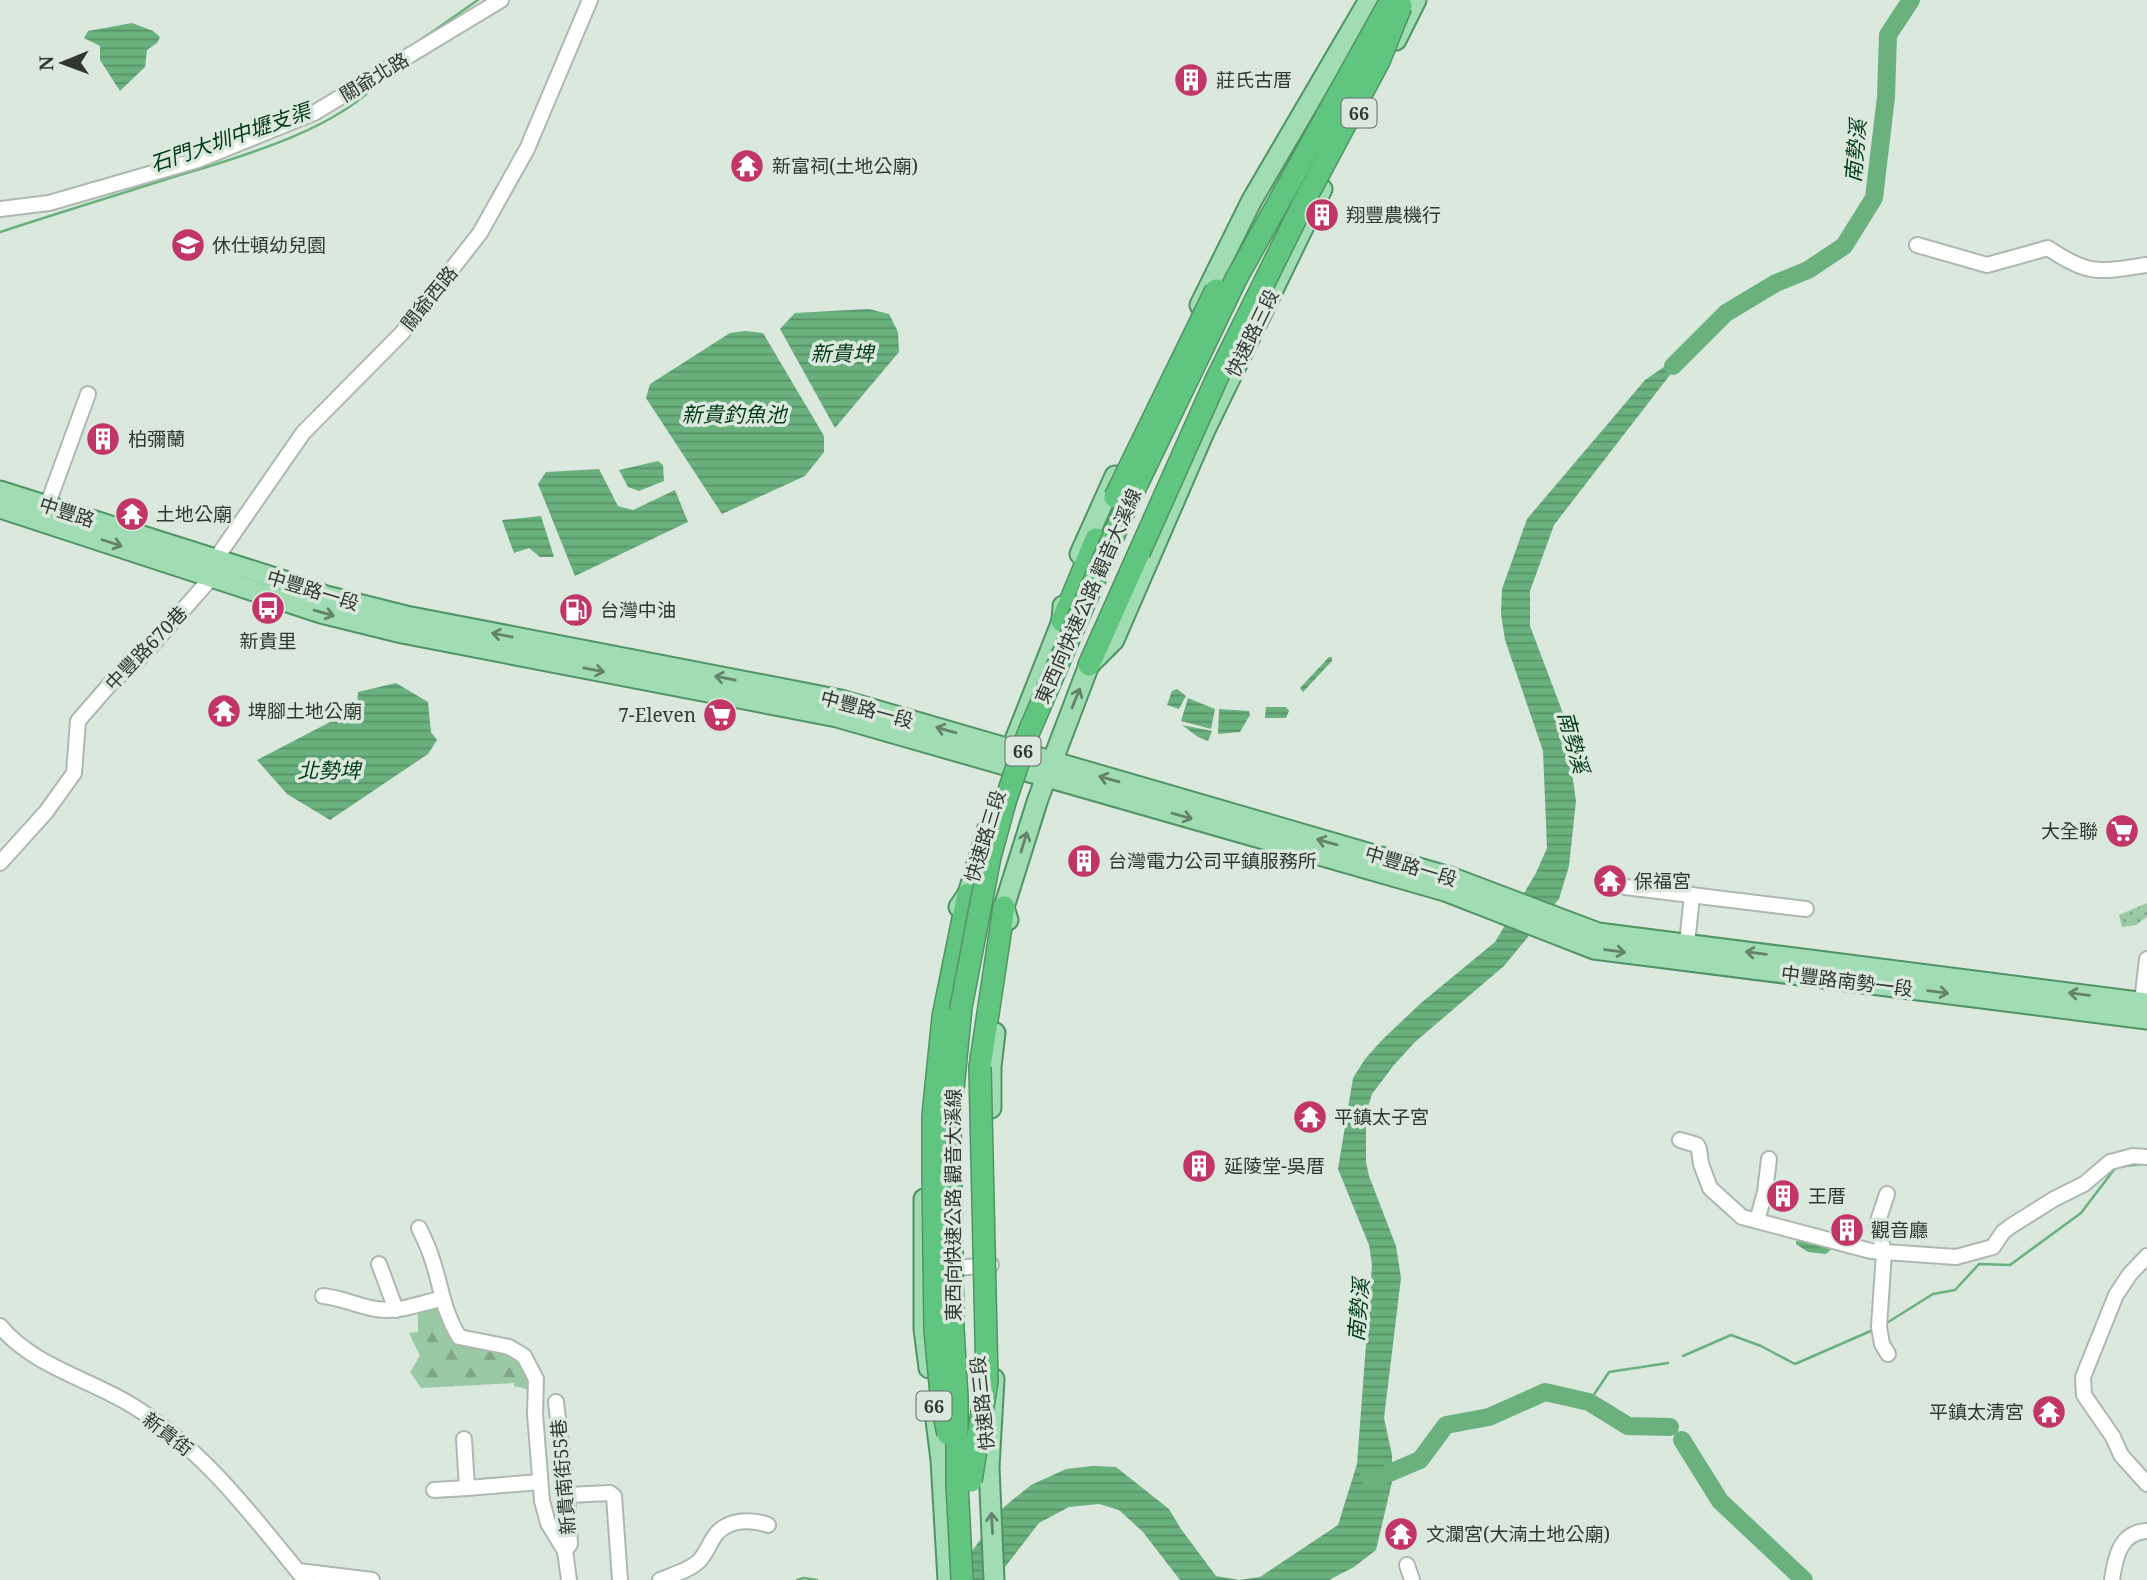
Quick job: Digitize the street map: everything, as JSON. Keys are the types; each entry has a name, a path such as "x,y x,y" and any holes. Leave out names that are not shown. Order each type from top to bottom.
{"highway":[{"path":"1062,621 1138,446 1200,320 1291,150 1376,0"},
{"name":"東西向快速公路 觀音大溪線","path":"976,1580 964,1482 950,1119 961,1007 990,858 1028,734 1132,495 1242,268 1391,0"},
{"path":"1089,665 1217,378 1308,194 1379,61 1404,0"},
{"name":"東西向快速公路 觀音大溪線","path":"962,1580 964,1278 961,1129 964,1069 974,989 998,868 1033,758 1058,695 1184,409 1274,223 1404,0"},
{"path":"964,1482 942,1405 935,1330 933,1116 943,1017 968,894"},
{"path":"964,1482 987,1381 980,1067 1004,907"}],"main road":[{"name":"快速路三段","path":"948,1580 941,1460 924,1329 931,1270 928,1089 937,1003 957,909 968,894 1009,758 1062,621 1064,595 1084,543 1259,204 1369,0"},
{"name":"快速路三段","path":"989,1467 994,1404 995,1264 991,1180 991,1067 1009,916 1004,907 1049,770 1089,665 1114,640 1205,430 1335,160 1416,0"},
{"name":"中豐路","path":"0,491 214,568"},
{"name":"中豐路","path":"0,508 214,568"},
{"name":"中豐路一段","path":"214,568 321,613 402,633 648,672 1009,758 1450,877 1506,906 1553,925"},
{"name":"中豐路南勢一段","path":"1553,925 1594,949 1687,952 2145,1008"},
{"name":"66","path":"989,1467 994,1580"}],"street":[{"name":"關爺北路","path":"0,209 49,203 198,160 314,113 501,0"},
{"name":"關爺西路","path":"214,568 303,433 402,332 480,233 527,149 590,0"},
{"name":"快速路三段","path":"1259,204 1383,0"},
{"name":"快速路三段","path":"1089,665 1100,627 1187,421 1285,218 1404,0"},
{"path":"1259,204 1304,227"},
{"path":"1917,245 1987,265 2048,248 2072,265 2087,270 2115,270 2147,265"},
{"path":"47,506 88,394"},
{"path":"1157,406 1205,430"},
{"name":"中豐路670巷","path":"0,863 47,812 74,773 78,721 111,683 144,654 214,568"},
{"path":"1625,887 1806,909"},
{"path":"1687,952 1692,895"},
{"name":"快速路三段","path":"989,1467 978,1399 972,1056 994,924 1004,907"},
{"path":"2145,1008 2147,959"},
{"path":"1680,1140 1697,1145 1700,1164 1710,1188 1742,1217 1871,1251 1955,1257 1993,1247 2003,1232 2011,1226 2084,1184 2110,1161 2133,1156 2147,1157"},
{"path":"1756,1222 1765,1192 1769,1159"},
{"path":"1887,1194 1877,1224 1884,1252 1879,1332 1888,1354"},
{"path":"419,1228 433,1260 441,1299 450,1323 459,1337 509,1347 524,1356 536,1380 535,1414 542,1501 548,1523 565,1551 569,1580"},
{"path":"2147,1256 2121,1287 2106,1316 2083,1377 2084,1395 2113,1437 2121,1455 2147,1485"},
{"path":"379,1264 396,1310"},
{"path":"931,1270 995,1264"},
{"path":"323,1296 358,1302 376,1309 396,1310 441,1299"},
{"name":"新貴街","path":"0,1326 41,1360 128,1403 185,1445 231,1489 302,1576"},
{"name":"新貴南街55巷","path":"556,1402 570,1544 565,1551"},
{"path":"464,1439 467,1488"},
{"path":"434,1490 540,1482"},
{"path":"567,1495 610,1493 614,1496 620,1580"},
{"path":"660,1580 699,1562 716,1533 727,1525 741,1521 757,1521 768,1525"},
{"path":"2112,1580 2120,1546 2139,1531 2147,1531"},
{"path":"1407,1565 1412,1580"},
{"path":"302,1576 372,1580"}],"green space":[{"path":"2147,903 2147,917 2136,925 2122,927 2119,915"},
{"path":"436,1304 454,1340 492,1348 513,1357 527,1376 531,1390 514,1386 514,1383 421,1388 410,1372 420,1356 409,1333 418,1332 418,1311"}],"water":[{"path":"132,23 153,31 160,37 157,43 147,50 145,67 120,91 100,60 100,46 84,38 88,31"},
{"name":"新貴埤","path":"869,309 889,314 898,332 899,352 835,428 780,329 795,313"},
{"name":"新貴釣魚池","path":"730,333 763,333 824,436 824,452 805,476 722,514 646,398 650,384"},
{"path":"1690,349 1554,525 1530,591 1530,626 1564,716 1576,801 1569,866 1559,899 1504,966 1415,1042 1394,1065 1372,1094 1366,1114 1366,1162 1396,1246 1401,1278 1384,1418 1392,1455 1392,1482 1376,1550 1354,1567 1329,1580 1239,1580 1260,1577 1338,1525 1357,1464 1372,1265 1369,1245 1338,1169 1353,1078 1383,1039 1421,1003 1495,942 1536,873 1547,848 1543,751 1505,640 1501,614 1502,589 1527,519 1645,380"},
{"path":"658,461 663,465 664,481 639,491 628,487 619,470"},
{"path":"599,469 618,506 633,510 675,490 688,522 575,576 538,484 546,472"},
{"path":"541,516 554,557 540,557 529,548 514,553 502,520"},
{"path":"1332,657 1332,661 1303,692 1300,688"},
{"name":"北勢埤","path":"396,683 428,702 431,732 437,740 428,754 330,820 287,794 257,760 357,708 358,692"},
{"path":"1177,689 1186,696 1179,709 1167,705 1172,691"},
{"path":"1188,698 1215,709 1211,729 1181,721"},
{"path":"1266,707 1286,707 1289,711 1286,718 1265,718"},
{"path":"1219,709 1249,711 1250,715 1240,732 1218,734"},
{"path":"1182,725 1212,731 1208,741"},
{"path":"1797,1235 1835,1246 1826,1254 1808,1252 1796,1244"},
{"path":"1093,1466 1116,1467 1169,1509 1216,1576 1239,1580 1180,1580 1143,1532 1119,1510 1099,1504 1069,1507 1039,1523 995,1580 951,1580 1004,1507 1031,1485 1066,1469"}],"waterway":[{"name":"石門大圳中壢支渠","path":"409,48 478,0"},
{"name":"南勢溪","path":"1673,366 1726,313 1776,283 1808,270 1844,246 1874,198 1886,97 1888,35 1911,0"},
{"name":"石門大圳中壢支渠","path":"0,232 280,142 337,115 362,98 382,79"},
{"path":"1885,1324 1933,1294 1955,1290 1979,1264 2010,1265 2081,1213 2116,1167 2144,1164"},
{"path":"1683,1356 1731,1335 1761,1346 1795,1364 1873,1330"},
{"path":"1589,1402 1609,1372 1668,1363"},
{"path":"1369,1477 1382,1476 1420,1460 1446,1425 1489,1417 1545,1392 1589,1402 1628,1426 1670,1427"},
{"path":"1682,1440 1720,1501 1804,1580"},
{"path":"797,1580 817,1580"}],"place":[{"name":"莊氏古厝","path":"1191,80"},
{"name":"新富祠(土地公廟)","path":"747,166"},
{"name":"翔豐農機行","path":"1322,215"},
{"name":"休仕頓幼兒園","path":"188,245"},
{"name":"柏彌蘭","path":"103,439"},
{"name":"土地公廟","path":"132,514"},
{"name":"新貴里","path":"268,608"},
{"name":"台灣中油","path":"576,610"},
{"name":"埤腳土地公廟","path":"224,711"},
{"name":"7-Eleven","path":"720,715"},
{"name":"大全聯","path":"2122,831"},
{"name":"台灣電力公司平鎮服務所","path":"1084,861"},
{"name":"保福宮","path":"1610,881"},
{"name":"平鎮太子宮","path":"1310,1117"},
{"name":"延陵堂-吳厝","path":"1199,1166"},
{"name":"王厝","path":"1783,1196"},
{"name":"觀音廳","path":"1847,1230"},
{"name":"平鎮太清宮","path":"2049,1412"},
{"name":"文瀾宮(大湳土地公廟)","path":"1401,1534"}]}
